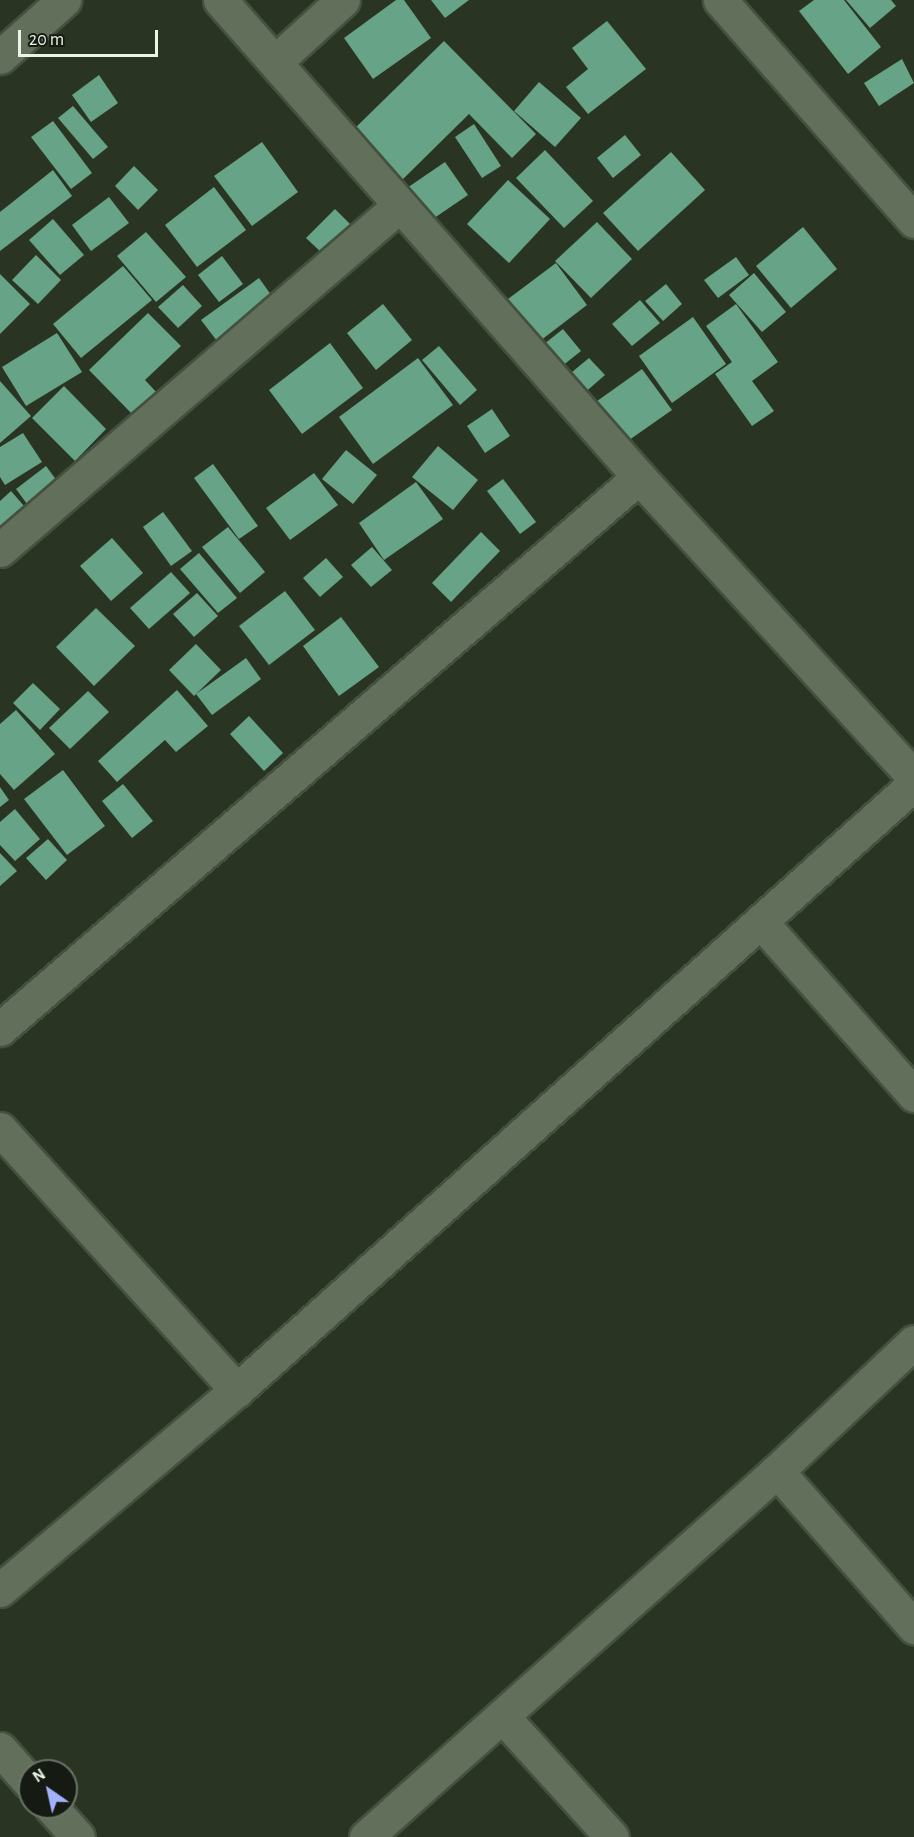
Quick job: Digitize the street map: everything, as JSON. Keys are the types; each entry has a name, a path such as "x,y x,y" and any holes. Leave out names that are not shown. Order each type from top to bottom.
{"street":[{"path":"0,57 64,0"},
{"path":"220,0 639,477 914,777"},
{"path":"274,62 342,0"},
{"path":"720,0 914,221"},
{"path":"0,550 399,206"},
{"path":"0,1029 639,477"},
{"path":"0,1590 237,1390 914,784"},
{"path":"761,922 914,1095"},
{"path":"0,1129 237,1390"},
{"path":"366,1837 777,1471 914,1342"},
{"path":"777,1471 914,1627"},
{"path":"503,1717 612,1837"},
{"path":"0,1749 18,1769"},
{"path":"62,1819 78,1837"}],"building":[{"path":"396,0 404,0 431,38 373,79 344,38"},
{"path":"431,0 469,0 445,18"},
{"path":"814,0 844,0 881,47 848,74 799,11"},
{"path":"846,0 891,0 896,6 870,28"},
{"path":"607,21 646,69 588,114 566,87 588,69 572,48"},
{"path":"444,41 536,134 512,158 469,114 399,183 350,133"},
{"path":"902,59 914,83 879,106 864,83"},
{"path":"99,75 118,103 91,122 72,95"},
{"path":"539,82 581,118 555,147 514,111"},
{"path":"73,106 108,147 93,159 58,118"},
{"path":"53,121 92,173 71,189 31,137"},
{"path":"474,124 501,166 482,178 455,137"},
{"path":"625,135 641,155 613,178 597,158"},
{"path":"262,142 298,192 252,226 214,176"},
{"path":"545,150 593,201 564,228 516,178"},
{"path":"671,152 705,190 638,251 603,213"},
{"path":"445,162 468,195 427,223 404,190"},
{"path":"134,166 158,190 138,210 115,186"},
{"path":"53,170 72,196 0,251 0,212"},
{"path":"508,180 550,219 509,263 467,224"},
{"path":"214,187 246,230 197,267 165,225"},
{"path":"109,197 129,223 91,251 72,225"},
{"path":"335,209 352,226 323,254 306,238"},
{"path":"53,219 84,255 60,275 29,240"},
{"path":"597,222 632,259 591,298 555,261"},
{"path":"803,227 837,269 791,308 756,266"},
{"path":"146,232 186,277 156,302 117,256"},
{"path":"36,255 61,280 38,304 12,280"},
{"path":"222,256 243,284 219,302 198,275"},
{"path":"736,257 749,275 718,298 704,280"},
{"path":"556,263 587,305 536,344 504,302"},
{"path":"123,266 152,300 81,358 53,324"},
{"path":"754,273 786,312 762,332 729,295"},
{"path":"0,274 30,304 0,334"},
{"path":"259,278 274,299 217,341 201,320"},
{"path":"666,284 682,304 663,321 645,301"},
{"path":"183,285 202,306 178,328 158,307"},
{"path":"640,300 660,323 632,346 612,324"},
{"path":"383,304 412,340 376,370 347,333"},
{"path":"736,304 778,362 752,381 774,411 752,426 715,374 732,362 706,326"},
{"path":"148,313 181,346 145,380 159,395 136,418 89,370"},
{"path":"693,317 726,364 672,403 639,356"},
{"path":"563,329 581,351 557,370 539,348"},
{"path":"57,333 82,372 26,406 2,367"},
{"path":"330,343 363,388 302,434 269,390"},
{"path":"439,346 477,390 460,405 422,360"},
{"path":"418,358 453,405 373,464 339,417"},
{"path":"589,358 605,375 582,395 566,377"},
{"path":"642,369 672,410 622,445 593,404"},
{"path":"0,381 31,416 0,443"},
{"path":"64,386 106,429 75,461 32,418"},
{"path":"492,409 510,436 485,453 467,426"},
{"path":"23,433 42,462 5,485 0,477 0,447"},
{"path":"438,446 478,480 453,510 412,477"},
{"path":"346,450 377,475 353,504 322,479"},
{"path":"213,464 258,526 239,539 194,478"},
{"path":"46,466 60,485 30,508 16,489"},
{"path":"314,473 338,505 290,540 266,508"},
{"path":"503,479 536,522 520,534 487,491"},
{"path":"416,482 443,519 384,560 359,523"},
{"path":"11,491 31,514 7,535 0,527 0,501"},
{"path":"163,512 192,551 171,566 143,527"},
{"path":"228,527 265,572 240,593 202,547"},
{"path":"481,532 500,551 451,602 432,583"},
{"path":"112,538 143,573 111,601 80,566"},
{"path":"372,547 392,570 371,587 351,565"},
{"path":"199,553 237,598 218,613 180,569"},
{"path":"326,558 343,577 320,597 303,578"},
{"path":"171,572 190,593 149,629 130,608"},
{"path":"285,591 315,630 269,665 239,626"},
{"path":"197,593 218,616 194,637 173,614"},
{"path":"96,608 135,646 94,686 56,647"},
{"path":"341,617 379,667 339,696 303,646"},
{"path":"196,644 221,670 194,696 169,670"},
{"path":"246,658 261,679 212,715 196,694"},
{"path":"33,683 60,709 40,730 13,703"},
{"path":"177,690 208,726 176,752 165,740 117,782 98,761"},
{"path":"88,691 109,712 70,749 49,728"},
{"path":"16,710 55,754 14,790 0,774 0,724"},
{"path":"249,716 283,753 264,771 230,734"},
{"path":"63,770 105,826 67,855 24,799"},
{"path":"123,784 153,821 132,838 102,801"},
{"path":"0,787 9,800 0,807"},
{"path":"15,809 40,839 15,861 0,845 0,822"},
{"path":"48,839 67,860 46,880 26,858"},
{"path":"0,853 17,871 0,886"}]}
